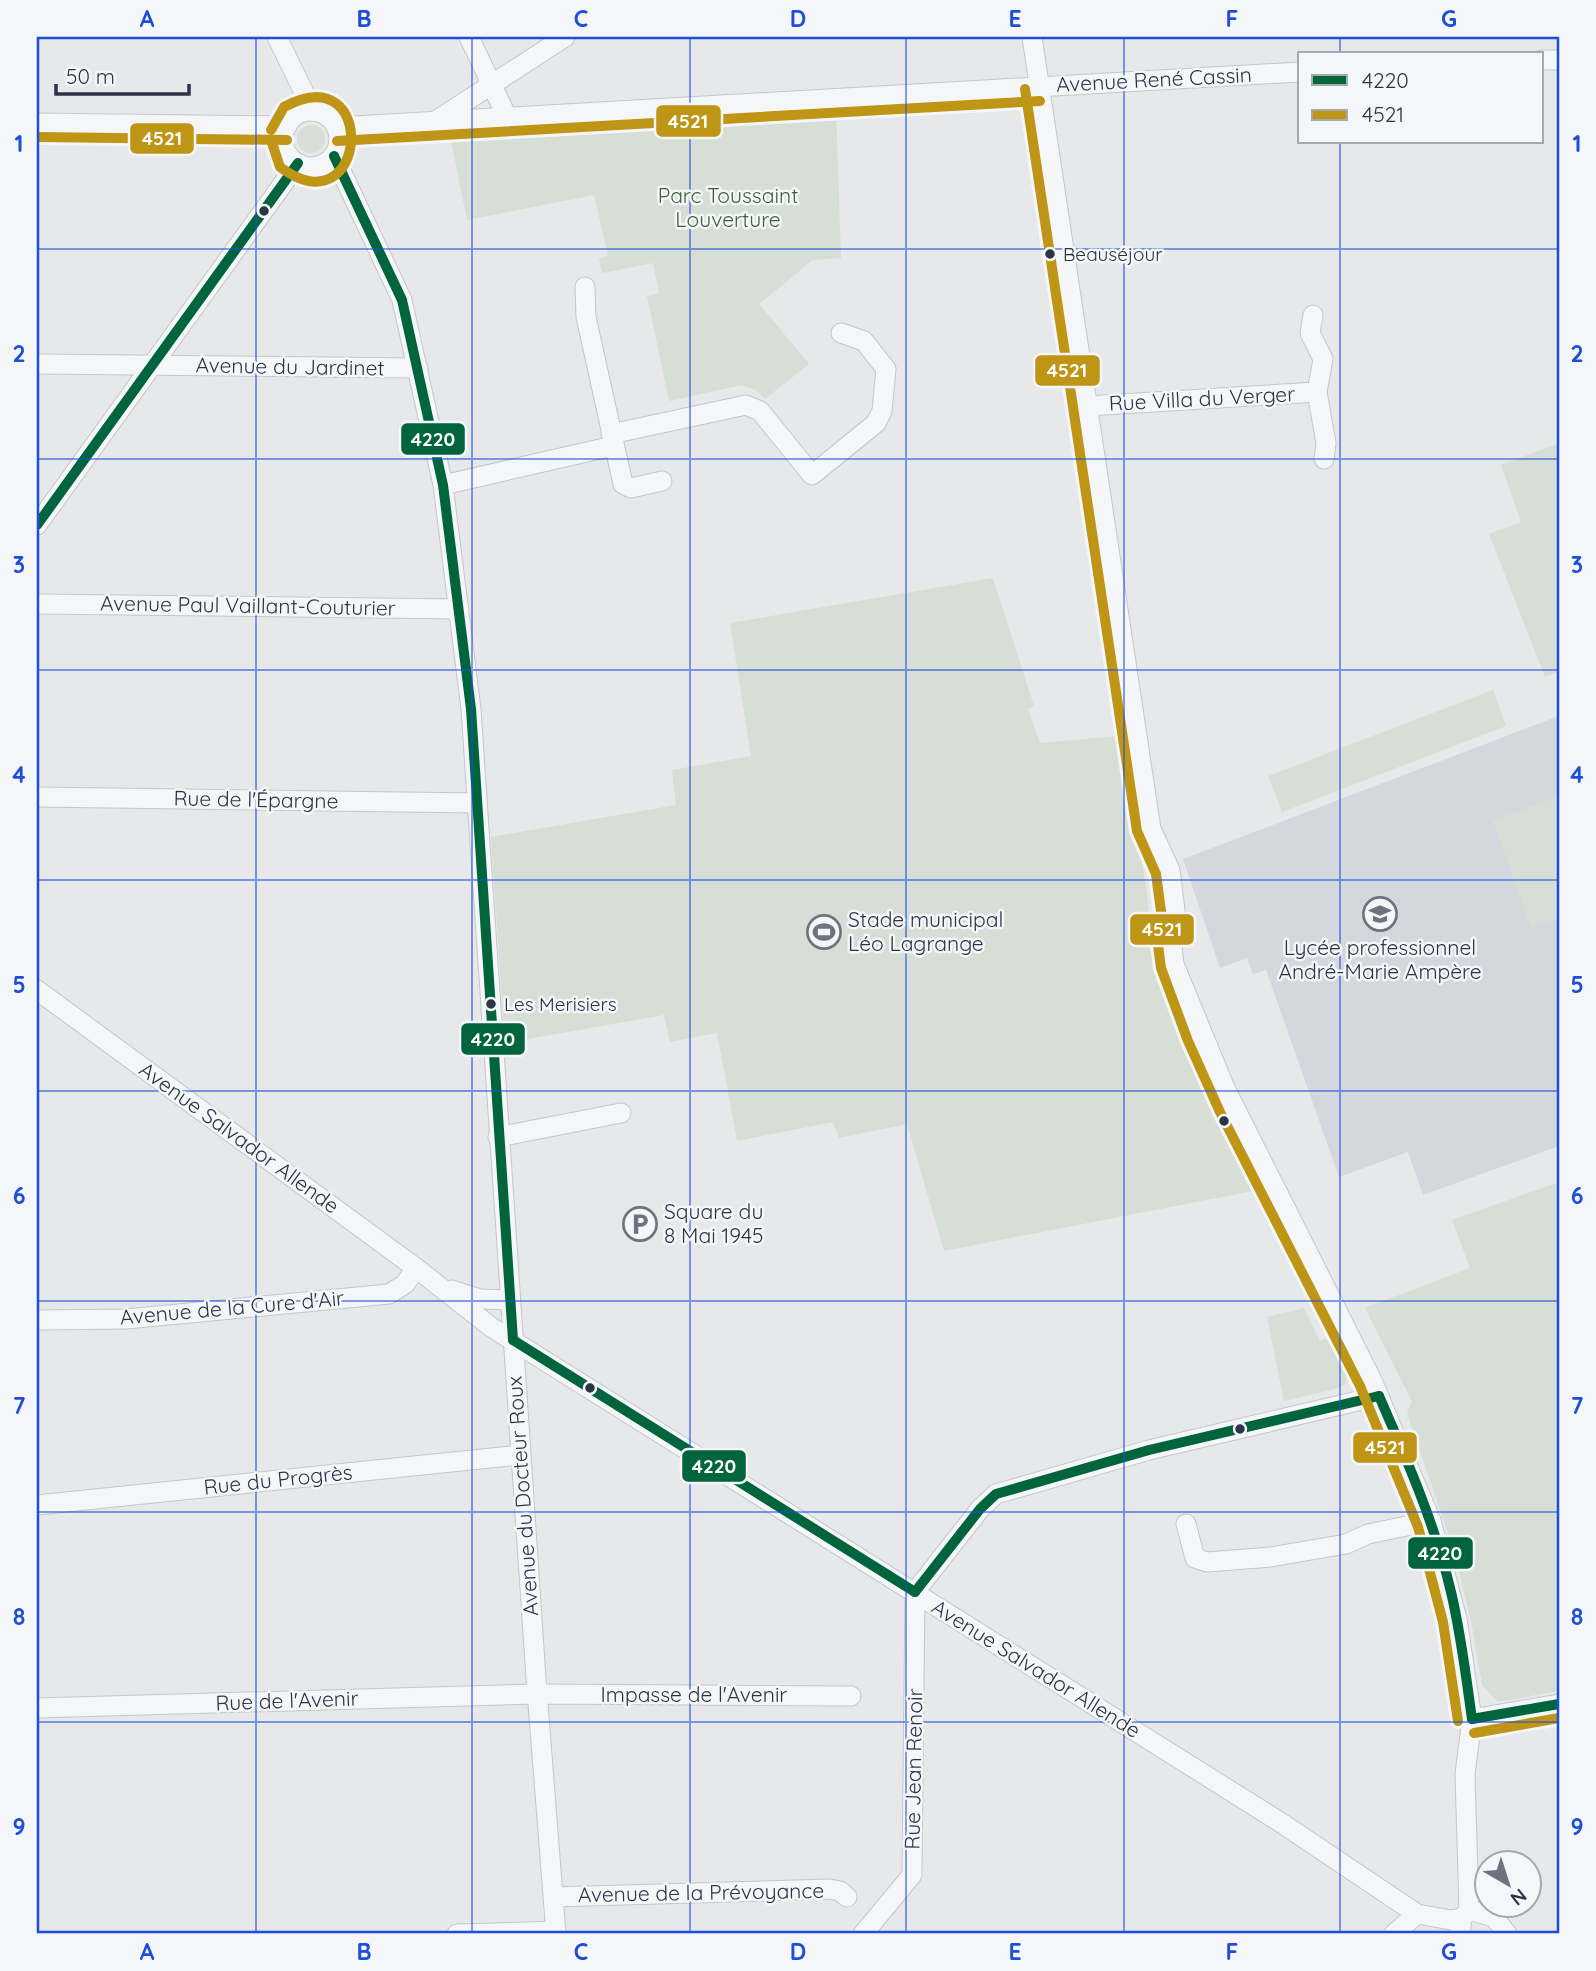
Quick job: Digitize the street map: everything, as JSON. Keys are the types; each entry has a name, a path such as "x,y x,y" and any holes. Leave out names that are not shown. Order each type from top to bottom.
{"street":[{"path":"277,37 313,111"},
{"path":"469,37 506,115"},
{"path":"437,120 565,37"},
{"path":"1032,37 1152,829 1170,870 1177,927 1172,946 1174,964 1226,1088 1379,1396 1431,1521 1457,1619 1472,1719 1465,1774 1464,1921 1494,1917 1507,1934"},
{"name":"Avenue René Cassin","path":"336,127 506,115 1298,72"},
{"path":"313,111 327,116 336,127 339,142 334,156 317,166 298,163 284,147 287,126 293,118 313,111"},
{"path":"37,123 287,126"},
{"name":"Avenue du Docteur Roux","path":"334,156 402,300 443,485 459,609 471,709 520,1455 556,1933"},
{"path":"37,525 298,163"},
{"path":"585,287 586,317 623,484 631,488 662,481"},
{"name":"Rue Villa du Verger","path":"1313,315 1310,333 1323,359 1317,393 1326,443 1324,459"},
{"path":"443,485 746,405 760,411 812,475 866,433 882,411 886,369 864,341 841,333"},
{"name":"Avenue du Jardinet","path":"37,365 418,368"},
{"name":"Rue Villa du Verger","path":"1088,406 1317,393"},
{"name":"Avenue Paul Vaillant-Couturier","path":"37,604 459,609"},
{"name":"Rue de l'Épargne","path":"37,797 476,803"},
{"name":"Avenue Salvador Allende","path":"37,990 441,1286 491,1327 1280,1822 1417,1914 1464,1921"},
{"path":"498,1138 621,1112"},
{"name":"Avenue de la Cure d'Air","path":"37,1320 126,1319 389,1294 405,1284 416,1268"},
{"name":"Avenue Salvador Allende","path":"441,1286 480,1299 510,1300"},
{"path":"915,1592 980,1509 996,1494 1149,1450 1379,1396"},
{"name":"Rue du Progrès","path":"37,1506 520,1455"},
{"path":"1186,1524 1195,1558 1207,1562 1271,1557 1346,1544 1368,1534 1431,1521"},
{"name":"Rue Jean Renoir","path":"867,1933 912,1875 915,1592"},
{"name":"Impasse de l'Avenir","path":"537,1694 851,1696"},
{"name":"Rue de l'Avenir","path":"37,1708 537,1694"},
{"path":"1472,1719 1559,1703"},
{"name":"Avenue de la Prévoyance","path":"554,1897 829,1889 841,1891 847,1897"},
{"path":"1394,1934 1417,1914"},
{"path":"457,1934 556,1933"}],"shaded area":[{"name":"Lycée professionnel André-Marie Ampère","path":"1559,716 1559,1146 1423,1195 1408,1152 1339,1177 1266,970 1253,974 1247,958 1220,968 1183,859"}],"green space":[{"name":"Parc Toussaint Louverture","path":"836,109 841,258 813,260 759,304 809,364 765,399 755,390 742,385 669,401 647,296 659,293 653,263 602,273 599,259 608,256 594,195 467,220 449,130"},
{"path":"311,125 321,129 325,139 321,149 311,153 301,149 297,139 301,129"},
{"path":"1559,443 1559,671 1545,677 1489,534 1521,522 1501,465"},
{"name":"Stade municipal Léo Lagrange","path":"993,578 1034,706 1028,709 1040,743 1119,736 1147,892 1153,951 1203,1074 1263,1189 944,1251 907,1124 839,1138 833,1122 737,1141 717,1033 670,1042 664,1015 505,1043 491,837 676,805 672,770 751,756 730,623"},
{"path":"1493,690 1506,726 1282,812 1268,776"},
{"path":"1559,796 1559,917 1531,928 1493,820"},
{"path":"1559,1182 1559,1691 1498,1702 1482,1685 1472,1626 1455,1554 1407,1413 1412,1401 1365,1308 1470,1268 1452,1220"},
{"path":"1304,1308 1320,1341 1326,1338 1348,1376 1346,1383 1339,1388 1284,1401 1267,1317"}],"transit line":[{"name":"4521","path":"1025,89 1137,831 1156,874 1163,926 1158,945 1161,968 1188,1041 1220,1112 1360,1386 1418,1527 1443,1622 1458,1721"},
{"name":"4521","path":"271,130 284,107 315,97 336,104 348,120 351,142 345,163 331,178 309,181 280,167 271,140"},
{"name":"4521","path":"337,141 1040,101"},
{"name":"4521","path":"37,137 287,140"},
{"name":"4220","path":"334,156 402,300 443,485 471,709 513,1340"},
{"name":"4220","path":"37,525 298,163"},
{"name":"4220","path":"513,1340 915,1592"},
{"name":"4220","path":"1379,1396 1420,1492 1437,1542 1458,1624 1472,1719"},
{"name":"4220","path":"915,1592 980,1509 996,1494 1149,1450 1379,1396"},
{"name":"4220","path":"1472,1719 1559,1704"},
{"name":"4521","path":"1474,1733 1559,1718"}],"place":[{"name":"Beauséjour","path":"1050,254"},
{"name":"Lycée professionnel André-Marie Ampère","path":"1380,914"},
{"name":"Stade municipal Léo Lagrange","path":"824,932"},
{"name":"Les Merisiers","path":"491,1004"},
{"name":"Square du 8 Mai 1945","path":"640,1224"}]}
